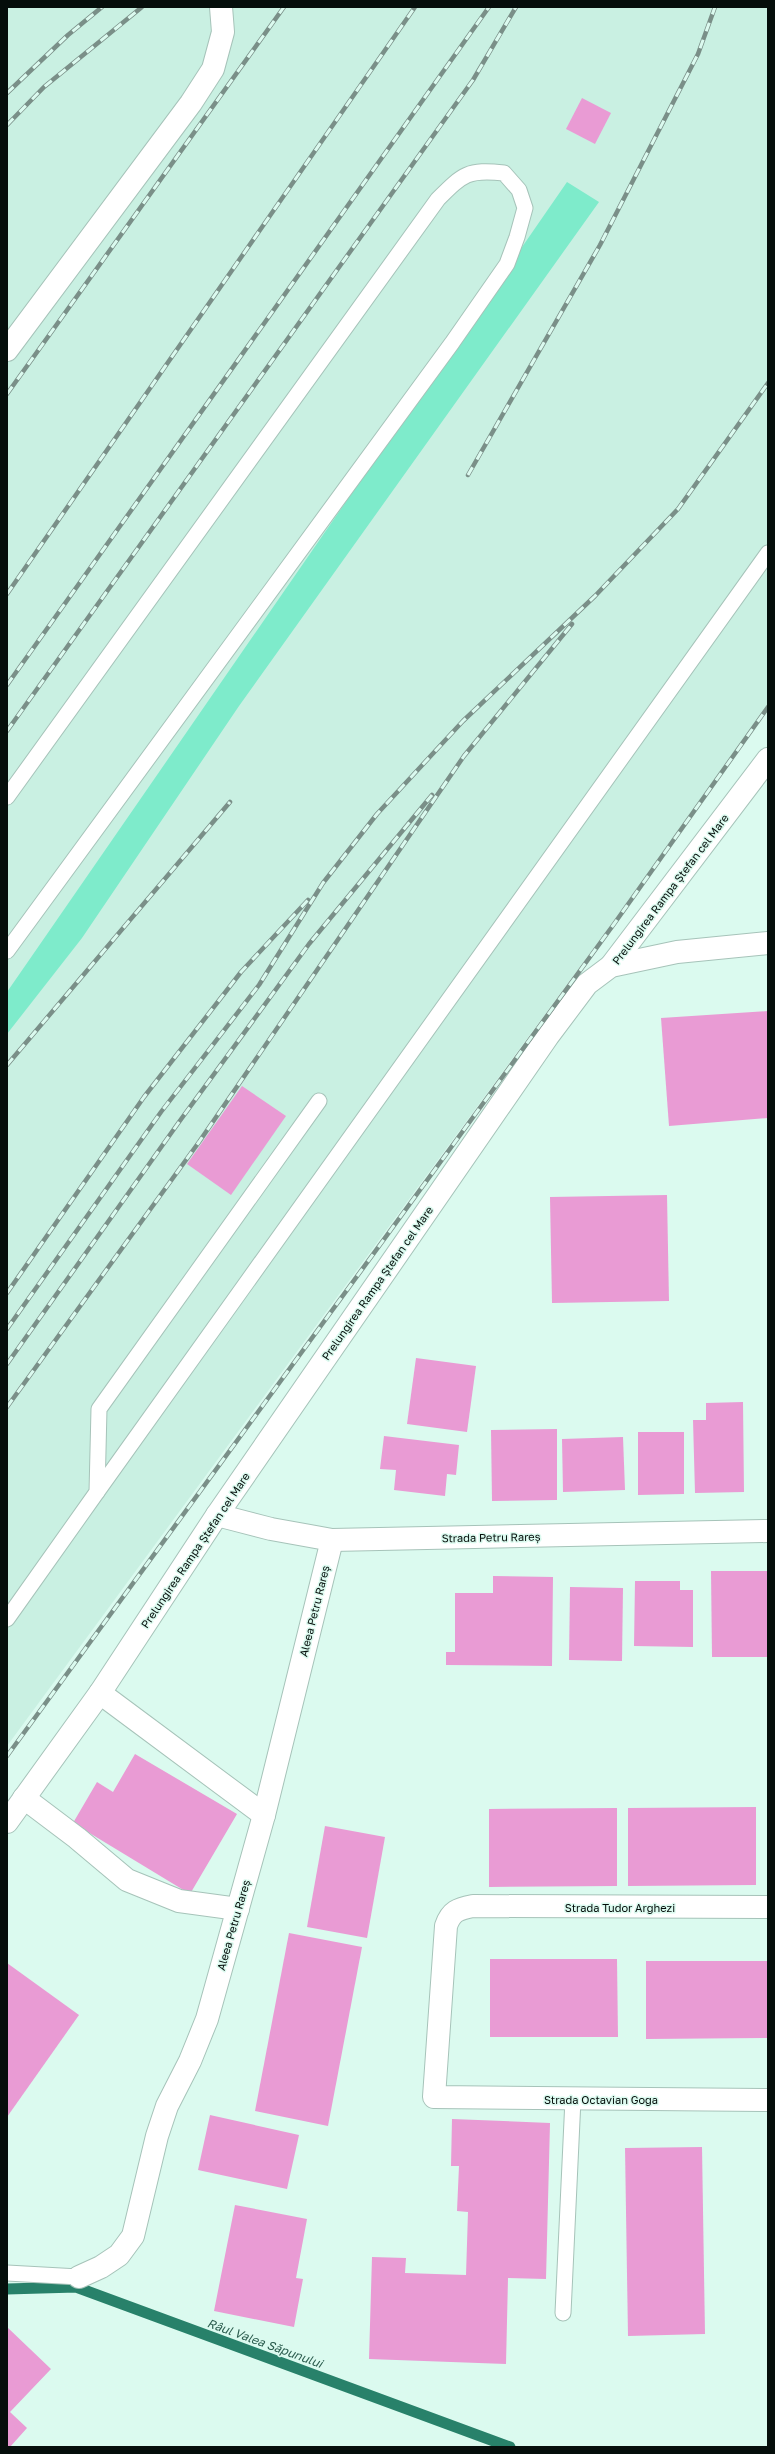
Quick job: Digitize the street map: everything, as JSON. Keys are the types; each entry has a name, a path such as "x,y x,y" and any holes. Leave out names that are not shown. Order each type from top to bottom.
{"street":[{"path":"7,350 198,92 212,69 223,32 221,7"},
{"name":"Prelungirea Rampa Ștefan cel Mare","path":"7,1822 100,1693 217,1514 548,1036 587,984 611,966 768,759"},
{"path":"611,966 677,952 768,943"},
{"name":"Strada Petru Rareș","path":"217,1514 271,1529 332,1540 768,1531"},
{"name":"Aleea Petru Rareș","path":"79,2276 101,2267 119,2255 133,2236 157,2136 167,2106 190,2061 207,2019 264,1814 332,1540"},
{"path":"100,1693 264,1814"},
{"path":"24,1798 78,1838 127,1880 179,1901 238,1909"},
{"name":"Strada Tudor Arghezi","path":"434,2097 446,1926 449,1915 458,1909 473,1906 768,1907"},
{"name":"Strada Octavian Goga","path":"434,2097 768,2100"}],"lane":[{"path":"7,797 438,199 457,180 479,170 504,173 519,190 525,208 507,264 447,350 7,951"},
{"path":"7,1619 768,553"},
{"path":"97,1492 99,1409 319,1101"},
{"path":"563,2313 573,2099"},
{"path":"7,2273 79,2276"}],"shaded area":[{"path":"7,7 768,7 768,711 7,1746"}],"green space":[{"path":"567,182 599,202 239,706 82,938 7,1034 7,992"}],"building":[{"path":"582,98 611,113 595,144 566,129"},
{"path":"768,1011 768,1118 669,1126 661,1018"},
{"path":"242,1086 286,1116 231,1195 187,1164"},
{"path":"667,1195 669,1301 552,1303 550,1197"},
{"path":"416,1358 476,1366 467,1432 407,1424"},
{"path":"743,1402 744,1492 695,1493 693,1420 706,1420 706,1403"},
{"path":"557,1429 557,1500 492,1501 491,1430"},
{"path":"638,1432 684,1432 684,1494 638,1495"},
{"path":"384,1436 459,1445 456,1475 447,1474 445,1496 394,1490 396,1470 380,1469"},
{"path":"623,1437 625,1490 563,1492 562,1439"},
{"path":"711,1571 768,1571 768,1657 712,1657"},
{"path":"493,1576 553,1577 552,1666 446,1665 446,1652 455,1652 455,1593 493,1593"},
{"path":"635,1581 680,1581 680,1590 693,1590 693,1647 634,1646"},
{"path":"570,1587 623,1588 622,1661 569,1660"},
{"path":"135,1754 237,1814 190,1894 73,1823 97,1782 113,1792"},
{"path":"756,1807 756,1885 628,1886 628,1808"},
{"path":"617,1808 617,1886 489,1887 489,1809"},
{"path":"325,1826 385,1837 367,1938 307,1927"},
{"path":"289,1933 362,1947 328,2126 255,2111"},
{"path":"490,1959 617,1959 618,2037 490,2037"},
{"path":"646,1961 768,1961 768,2038 646,2039"},
{"path":"7,1963 79,2015 7,2117"},
{"path":"210,2115 299,2135 287,2189 198,2170"},
{"path":"452,2119 550,2123 546,2279 508,2278 506,2364 369,2359 372,2257 406,2258 405,2273 466,2275 468,2212 457,2211 459,2166 451,2166"},
{"path":"702,2147 705,2334 628,2336 625,2148"},
{"path":"235,2205 307,2219 296,2278 303,2279 294,2327 214,2311"},
{"path":"7,2327 51,2369 10,2412 27,2428 10,2447 7,2447"}],"waterway":[{"name":"Râul Valea Săpunului","path":"7,2289 76,2287 510,2447"}],"railway":[{"path":"7,93 68,35 102,7"},
{"path":"7,125 44,87 142,7"},
{"path":"7,394 284,7"},
{"path":"7,594 415,7"},
{"path":"7,685 489,7"},
{"path":"7,731 473,80 516,7"},
{"path":"468,475 600,245 698,54 715,7"},
{"path":"7,1329 161,1112 259,985 323,883 377,814 463,721 595,596 678,509 768,383"},
{"path":"7,1407 199,1142 464,756 572,624"},
{"path":"7,1756 614,924 768,707"},
{"path":"7,1364 179,1122 309,944 432,795"},
{"path":"7,1065 230,802"},
{"path":"7,1293 144,1097 241,972 308,900"}]}
